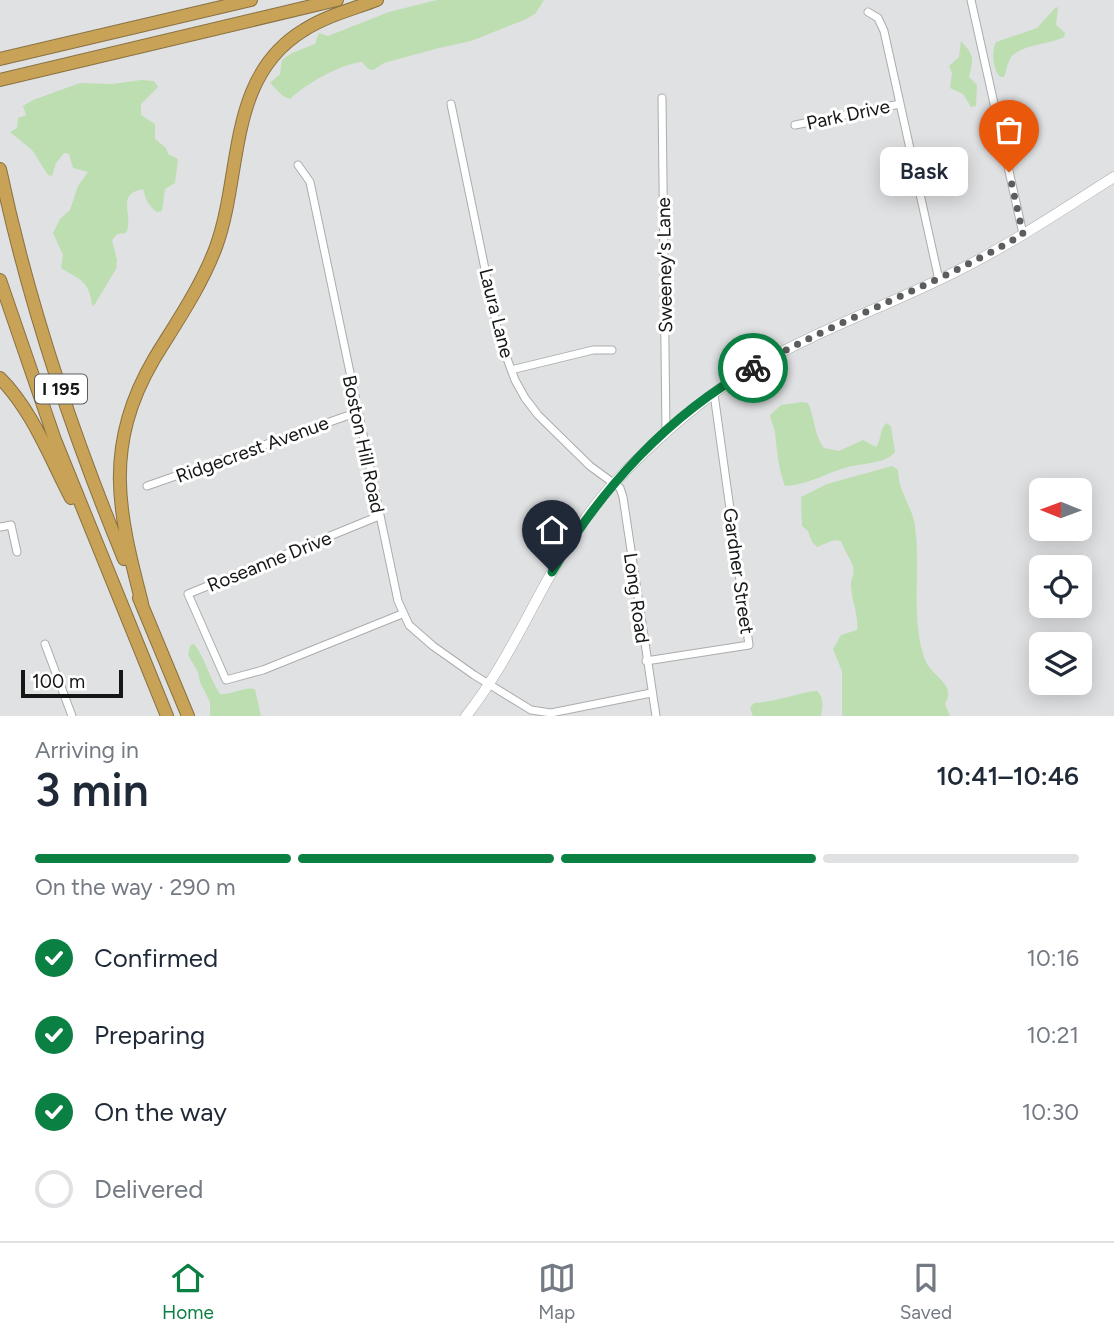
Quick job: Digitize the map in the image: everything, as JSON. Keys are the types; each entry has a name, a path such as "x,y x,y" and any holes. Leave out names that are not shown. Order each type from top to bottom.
{"highway":[{"path":"1,59 251,0"},
{"path":"3,79 337,0"},
{"path":"142,603 121,509 120,462 125,429 133,401 145,375 215,250 226,211 250,93 265,64 297,34 328,18 377,0"},
{"name":"I 195","path":"0,169 27,276 56,373 96,489 188,716"},
{"name":"I 195","path":"0,279 46,417 167,716"},
{"path":"0,378 15,394 27,413 101,554"}],"main road":[{"path":"466,716 489,685 568,544 614,483 666,432 747,371 785,350 939,280 1023,234 1114,177"}],"street":[{"path":"971,0 1023,234"},
{"path":"868,12 878,18 883,26 939,280"},
{"name":"Sweeney's Lane","path":"662,99 666,432"},
{"name":"Laura Lane","path":"451,104 499,337 511,370 525,398 538,415 590,466 614,483"},
{"name":"Park Drive","path":"795,125 900,104"},
{"name":"Boston Hill Road","path":"298,166 310,182 379,516 402,614 409,625 433,646 531,710 544,713 651,693"},
{"path":"511,370 593,350 612,350"},
{"name":"Gardner Street","path":"646,661 749,645 714,394"},
{"name":"Ridgecrest Avenue","path":"147,486 358,412"},
{"name":"Long Road","path":"614,483 620,488 623,497 656,716"},
{"name":"Roseanne Drive","path":"379,516 188,594 226,680 263,670 402,614"},
{"path":"0,527 10,525 17,552"},
{"path":"45,644 72,716"}],"green space":[{"path":"437,0 544,0 535,14 471,41 384,63 373,70 368,69 362,62 353,64 314,81 290,99 270,83 280,74 282,60 315,44 319,33 328,36 389,12"},
{"path":"1058,7 1056,25 1065,33 1064,37 1019,51 1009,61 1004,77 1000,77 994,60 996,42 1037,28"},
{"path":"961,41 972,57 969,77 977,85 976,106 971,107 963,94 950,88 952,73 949,66 959,57"},
{"path":"154,81 158,87 141,104 141,115 155,124 155,139 166,148 168,154 178,159 175,183 165,189 162,211 157,212 151,207 143,189 129,196 126,233 117,234 112,240 117,260 116,269 92,306 86,286 61,268 63,255 53,233 60,219 70,210 78,186 88,172 73,168 69,154 64,153 56,163 52,176 48,175 32,150 10,132 17,128 18,118 26,115 23,106 33,100 80,83 113,84"},
{"path":"808,403 818,438 824,448 839,451 863,440 876,447 887,423 891,427 895,452 880,461 848,467 809,481 785,486 770,415 781,405"},
{"path":"892,466 898,470 900,485 915,526 917,610 921,644 928,666 946,686 948,697 945,704 950,716 842,714 842,671 833,649 841,635 857,630 851,590 853,569 841,541 834,540 817,547 812,542 808,531 802,526 801,497 827,484"},
{"path":"194,644 220,694 255,689 261,716 210,716 210,702 188,655 190,646"},
{"path":"817,691 821,697 821,716 753,716 750,708 754,703"}],"way so far":[{"path":"753,368 831,327 957,271 1023,234 1009,172"}],"place":[{"name":"Bask","path":"1009,172"}],"route":[{"path":"552,572 568,544 614,483 656,440 695,407 753,368"}]}
